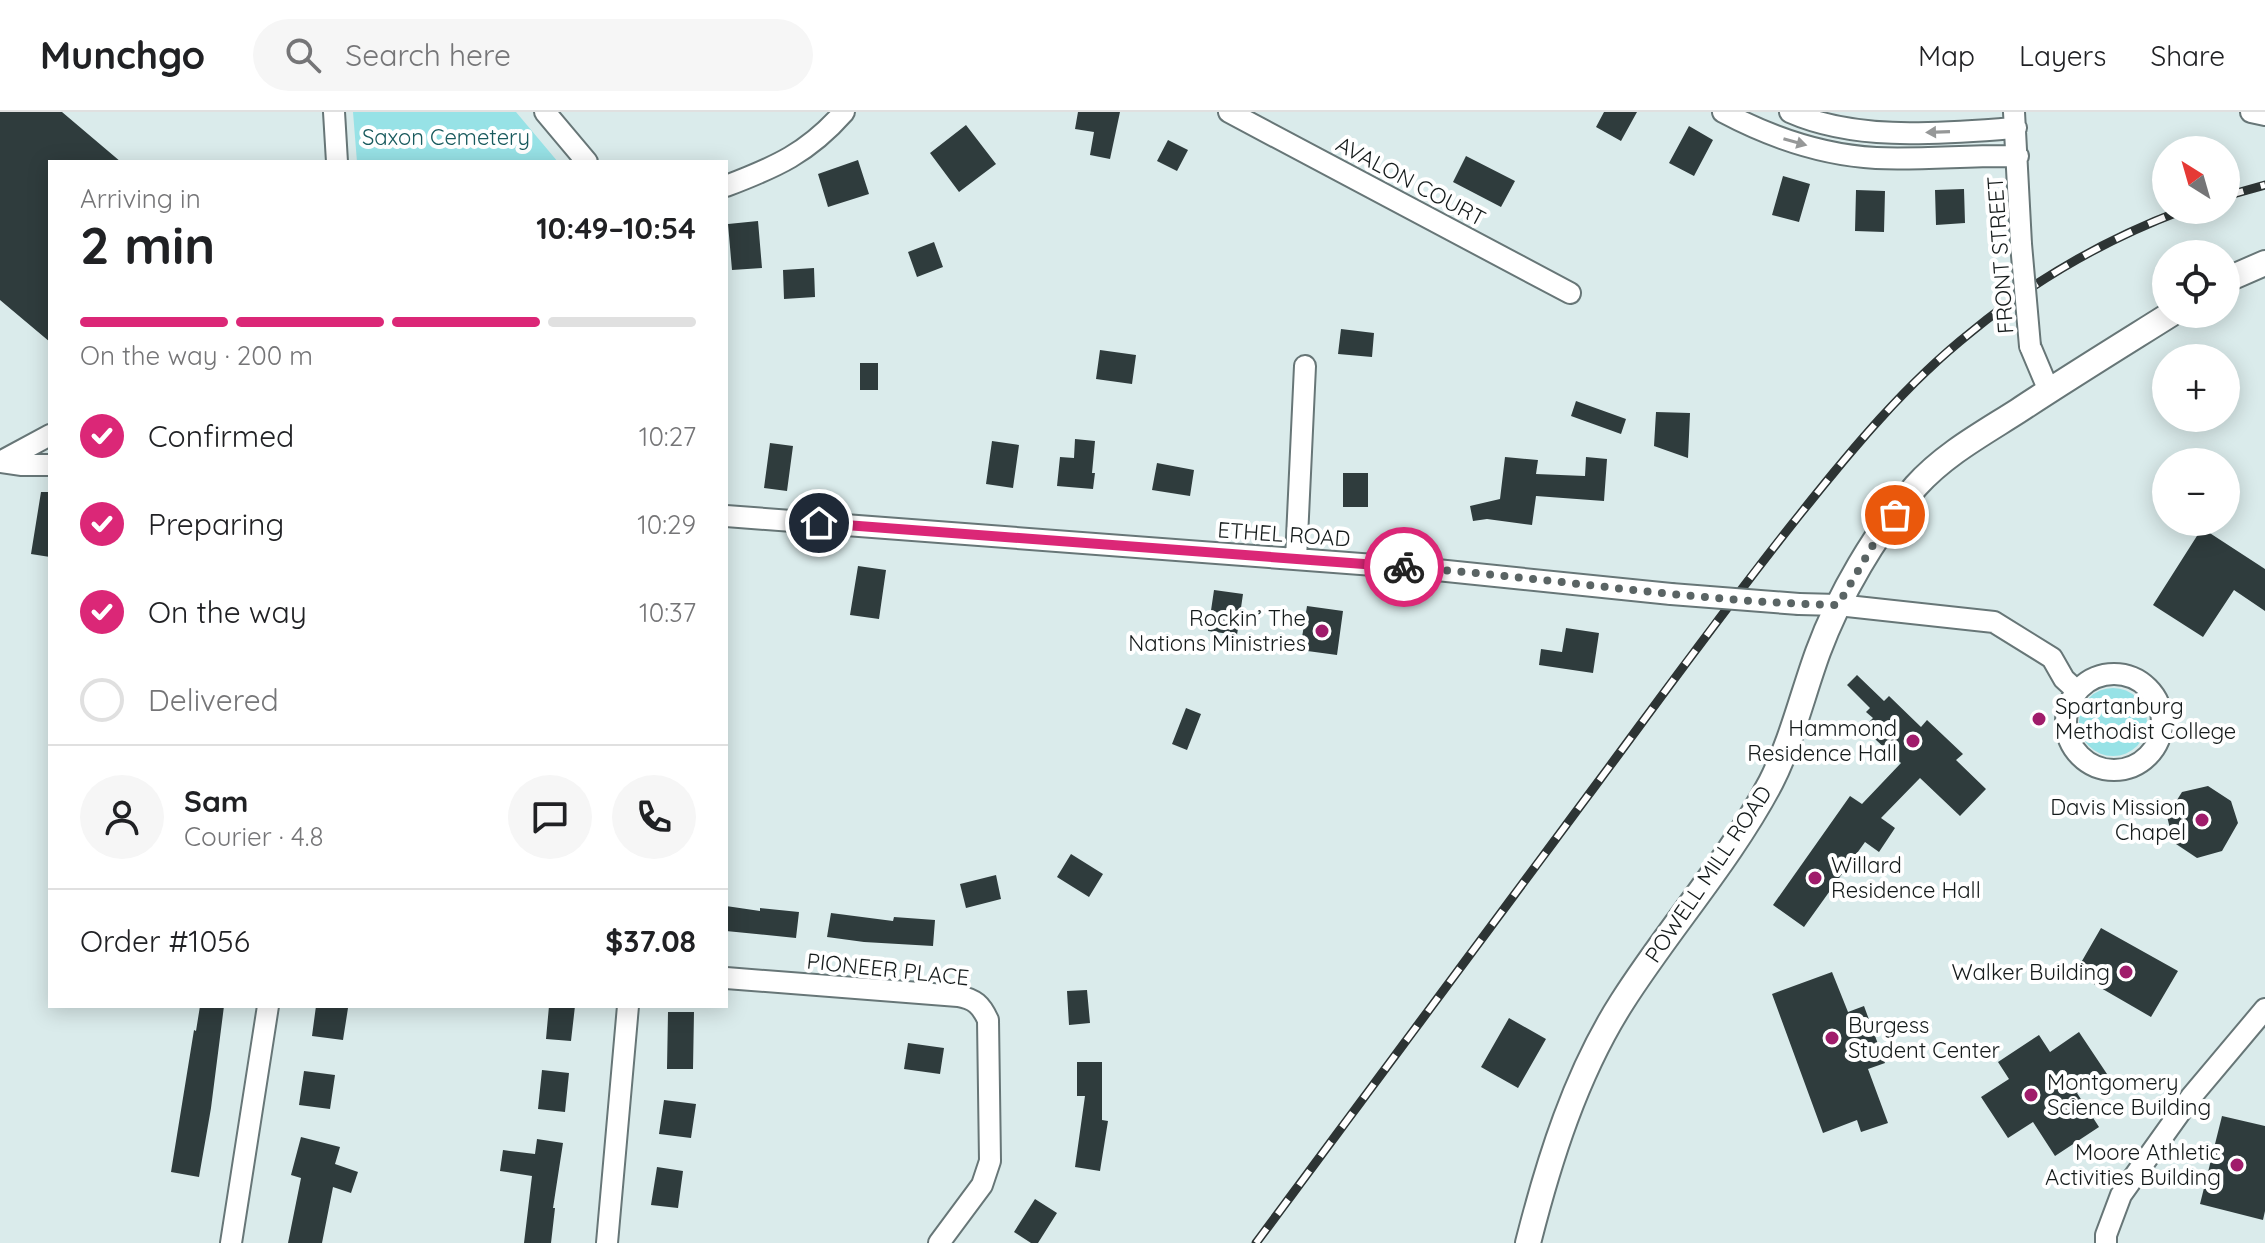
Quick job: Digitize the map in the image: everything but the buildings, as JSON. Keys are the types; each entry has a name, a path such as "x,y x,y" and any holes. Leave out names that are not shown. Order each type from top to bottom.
{"street":[{"path":"334,112 337,160"},
{"path":"545,112 585,160"},
{"path":"728,185 773,169 803,151 844,112"},
{"name":"AVALON COURT","path":"1229,112 1570,293"},
{"path":"1723,112 1791,142 1875,158 2018,156"},
{"path":"1790,112 1807,120 1886,134 2015,120"},
{"path":"2251,112 2265,115"},
{"name":"FRONT STREET","path":"2015,120 2030,346 2049,391"},
{"path":"2240,274 2265,263"},
{"name":"POWELL MILL ROAD","path":"1528,1243 1570,1107 1593,1055 1620,1005 1740,834 1773,779 1819,648 1838,605 1876,540 1914,489 1946,457 2152,326"},
{"path":"1296,559 1305,366"},
{"path":"0,462 48,436"},
{"path":"0,462 48,465"},
{"name":"ETHEL ROAD","path":"728,516 1427,569 1671,594 1838,605 1994,622 2052,658 2064,679 2077,691"},
{"path":"2110,674 2129,677 2146,686 2157,701 2162,719 2160,737 2150,754 2135,765 2117,770 2099,768 2082,759 2071,744 2066,726 2068,707 2077,691 2092,679 2110,674"},
{"name":"PIONEER PLACE","path":"728,978 958,996 972,998 982,1007 988,1020 990,1161 982,1185 939,1243"},
{"path":"231,1243 268,1008"},
{"path":"607,1243 628,1008"},
{"path":"2106,1243 2121,1195 2191,1097 2265,1009"}],"green space":[{"name":"Saxon Cemetery","path":"353,112 516,112 556,160 357,160"},
{"path":"2106,688 2120,688 2132,693 2142,703 2147,722 2142,741 2132,751 2120,756 2106,756 2094,751 2084,741 2079,729 2079,715 2084,703 2094,693"}],"railway":[{"path":"2240,192 2265,185"},
{"path":"1256,1243 1725,611 1860,441 1946,353 1994,314 2071,263 2152,222"}],"way so far":[{"path":"1404,567 1671,594 1838,605 1876,540 1895,515"}],"place":[{"name":"Rockin’ The Nations Ministries","path":"1322,631"},
{"name":"Spartanburg Methodist College","path":"2039,719"},
{"name":"Hammond Residence Hall","path":"1913,741"},
{"name":"Davis Mission Chapel","path":"2202,820"},
{"name":"Willard Residence Hall","path":"1815,878"},
{"name":"Walker Building","path":"2126,972"},
{"name":"Burgess Student Center","path":"1832,1038"},
{"name":"Montgomery Science Building","path":"2031,1095"},
{"name":"Moore Athletic Activities Building","path":"2237,1165"}],"route":[{"path":"819,523 1404,567"}]}
